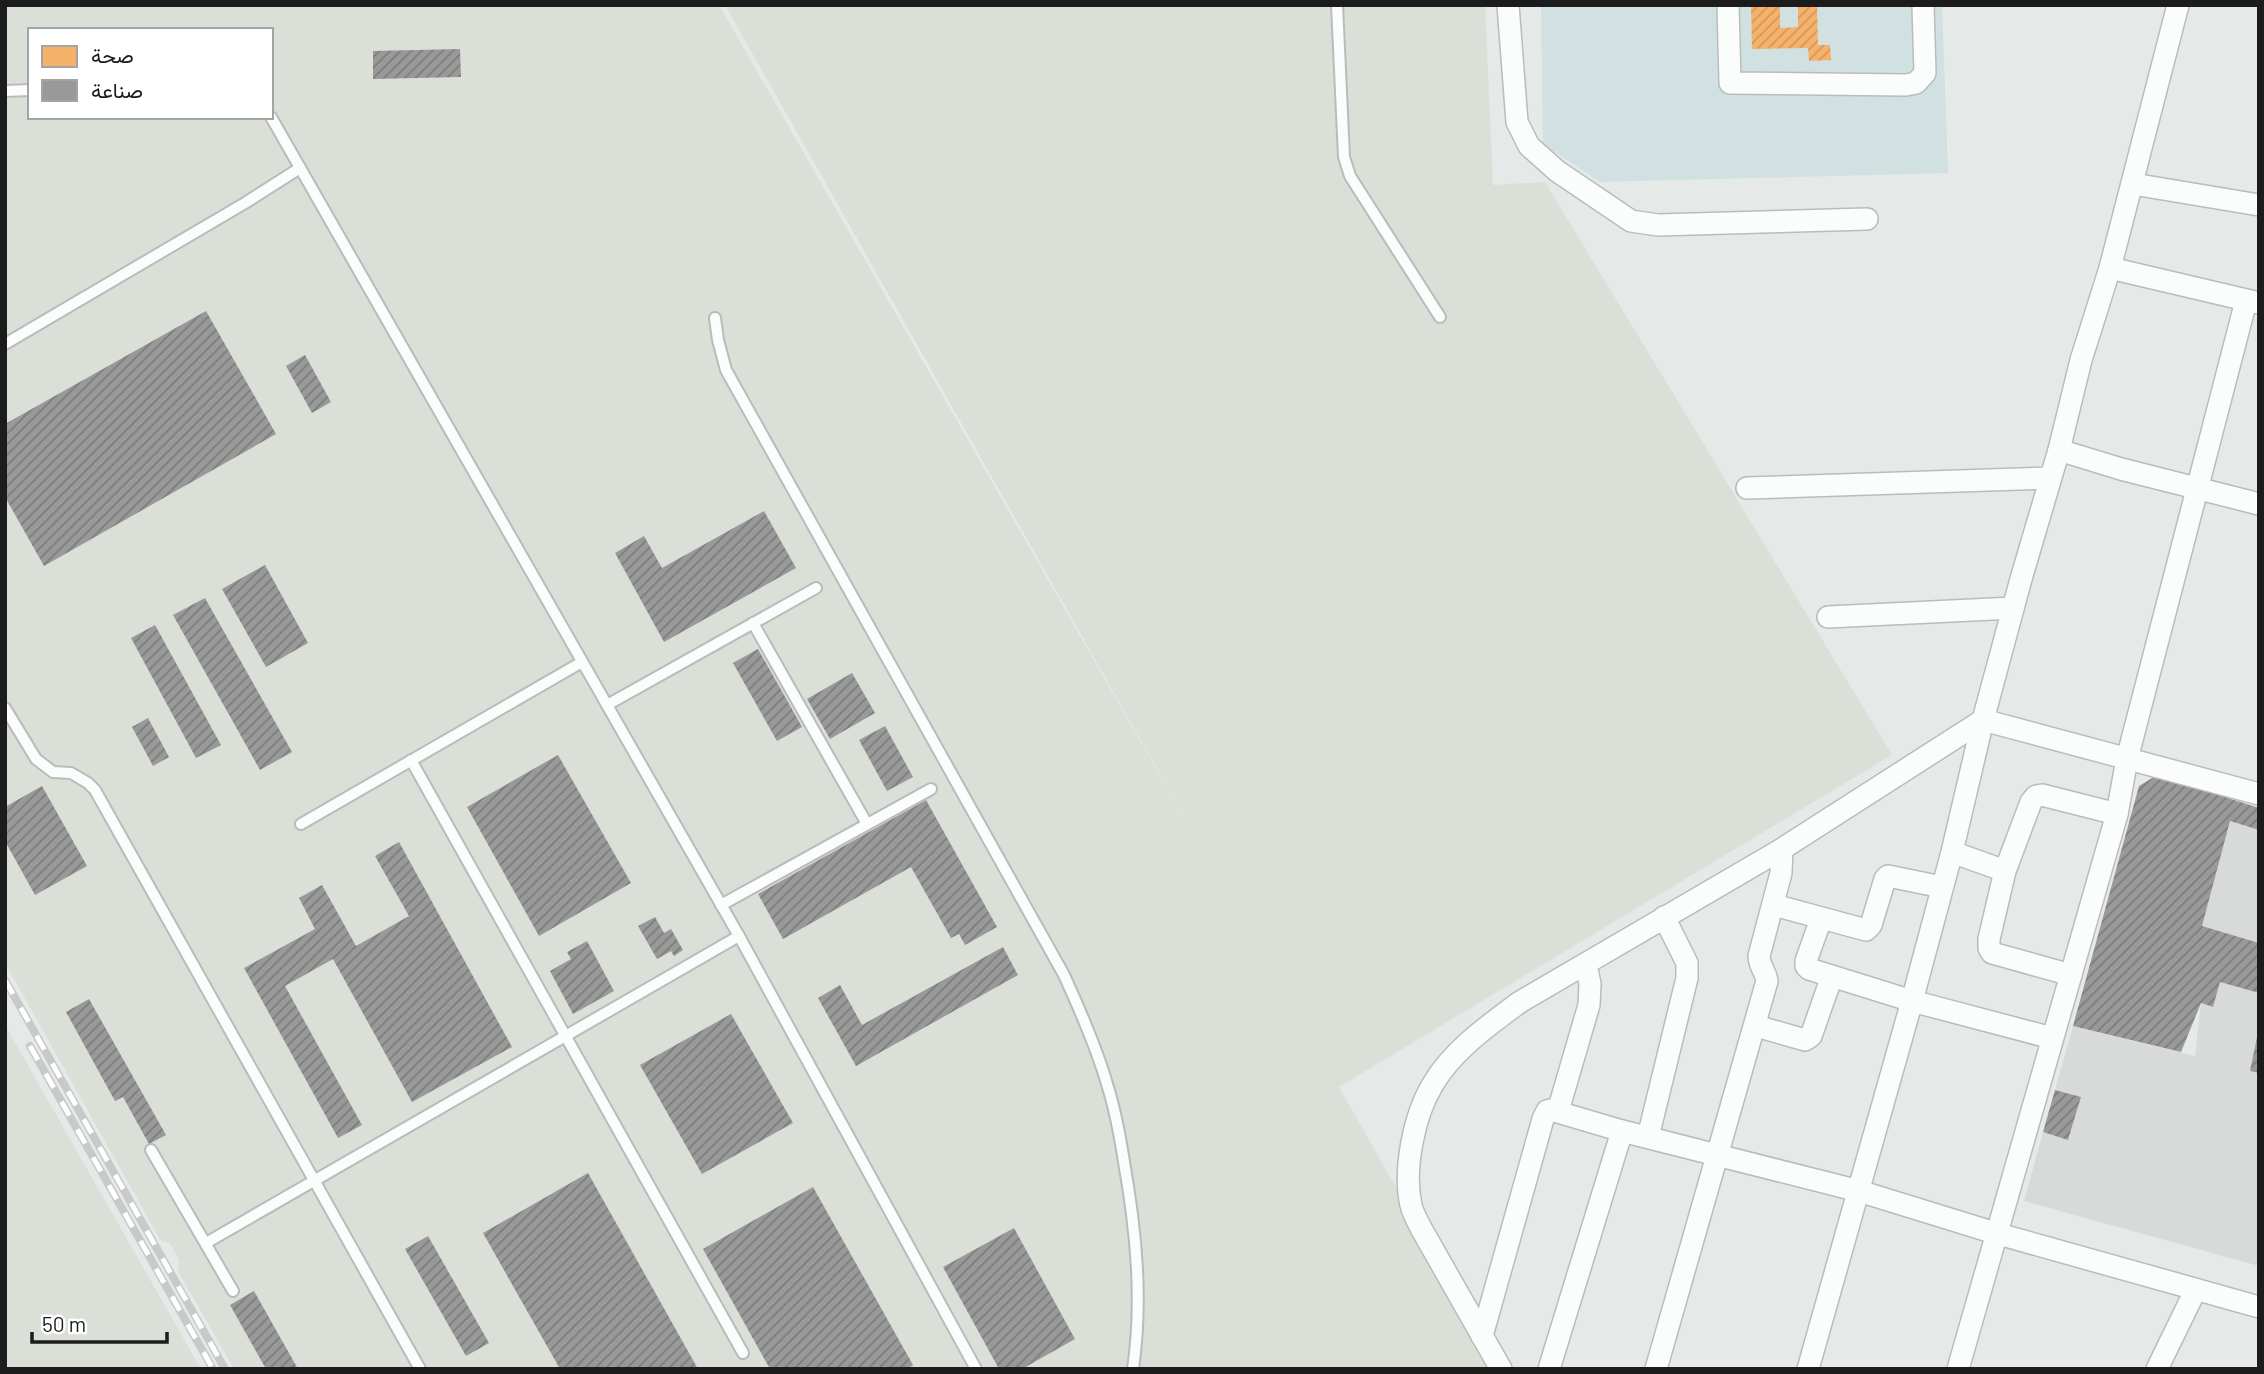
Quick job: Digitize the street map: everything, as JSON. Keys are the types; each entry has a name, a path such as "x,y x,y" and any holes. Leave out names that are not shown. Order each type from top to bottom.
{"street":[{"path":"1508,5 1517,122 1529,146 1557,170 1631,221 1658,225 1867,219"},
{"path":"1728,5 1730,83 1906,85 1916,83 1924,73 1923,5"},
{"path":"1808,1369 1912,1001 1952,852 1983,720 2059,450 2081,360 2133,184 2178,5"},
{"path":"2133,184 2259,205"},
{"path":"1958,1369 2116,814 2127,759 2198,488 2252,302 2110,268"},
{"path":"2059,450 2259,504"},
{"path":"1747,488 2050,478"},
{"path":"1828,617 2013,608"},
{"path":"1501,1369 1422,1230 1411,1207 1408,1178 1412,1144 1420,1113 1433,1083 1457,1054 1486,1027 1520,1002 1782,849 1983,720 2259,794"},
{"path":"2071,975 1992,953 1989,939 2005,871 2031,802 2036,796 2042,795 2116,814"},
{"path":"1656,1369 1767,981 1759,956 1781,873 1782,849"},
{"path":"1952,852 2005,871"},
{"path":"1774,905 1866,930 1871,925 1888,876 1942,887"},
{"path":"1648,1137 1687,978 1688,963 1664,917"},
{"path":"1821,919 1806,966 1912,1001 2052,1038"},
{"path":"1559,1111 1589,1005 1590,984 1586,965"},
{"path":"1756,1026 1805,1040 1811,1035 1832,976"},
{"path":"1482,1336 1543,1119 1547,1111 1551,1110 1622,1131 1859,1191 1995,1233 2259,1307"},
{"path":"1549,1369 1622,1131"},
{"path":"2157,1369 2195,1291"}],"lane":[{"path":"1337,5 1344,157 1350,176 1440,317"},
{"path":"5,91 28,90"},
{"path":"272,119 739,936 976,1369"},
{"path":"5,344 300,168"},
{"path":"715,318 726,370 1063,975 1083,1018 1108,1085 1133,1213 1137,1282 1133,1369"},
{"path":"607,705 816,588"},
{"path":"753,623 867,824"},
{"path":"301,824 582,662"},
{"path":"5,708 36,759 53,772 71,773 95,790 420,1369"},
{"path":"411,760 743,1353"},
{"path":"721,905 930,789"},
{"path":"206,1243 739,936"},
{"path":"152,1150 233,1291"}],"shaded area":[{"path":"5,5 719,5 1213,868 725,5 1485,5 1493,185 1545,182 1892,755 1339,1087 1499,1369 234,1369 178,1271 179,1260 170,1243 161,1241 5,963"},
{"path":"1541,5 1942,5 1948,173 1600,182 1543,144"},
{"path":"2230,821 2259,830 2259,943 2202,926"},
{"path":"2220,982 2259,993 2259,1026 2250,1071 2259,1073 2259,1266 2024,1201 2043,1132 2068,1140 2081,1098 2055,1090 2073,1026 2195,1056 2201,1003 2213,1007"},
{"path":"5,1025 201,1369 5,1369"}],"building: صحة":[{"path":"1751,5 1780,5 1780,28 1798,27 1798,5 1817,5 1818,45 1830,45 1831,60 1809,61 1808,48 1752,49"}],"building: صناعة":[{"path":"460,49 461,77 373,79 373,51"},
{"path":"206,311 276,434 44,566 5,497 5,424"},
{"path":"305,355 331,402 312,413 286,366"},
{"path":"764,511 796,568 664,642 615,553 644,536 662,568"},
{"path":"265,565 308,643 266,667 222,589"},
{"path":"205,598 292,752 260,770 173,615"},
{"path":"155,625 221,745 196,758 131,638"},
{"path":"758,649 802,727 777,741 733,663"},
{"path":"852,673 875,713 830,739 807,699"},
{"path":"148,718 169,757 153,766 132,727"},
{"path":"885,726 913,777 887,791 859,740"},
{"path":"558,755 631,883 539,936 467,807"},
{"path":"2157,775 2259,808 2259,830 2230,821 2202,926 2259,943 2259,993 2220,982 2213,1007 2201,1003 2181,1052 2073,1026 2139,786"},
{"path":"42,786 87,866 35,895 5,841 5,807"},
{"path":"926,800 997,927 965,945 959,934 951,938 911,867 783,939 758,894"},
{"path":"399,842 512,1047 412,1102 333,959 285,986 362,1125 338,1138 244,968 315,929 299,898 322,885 356,946 409,916 375,856"},
{"path":"655,917 664,933 671,929 683,950 674,956 671,951 657,959 638,926"},
{"path":"587,941 614,991 573,1014 550,971 571,959 567,952"},
{"path":"1003,947 1018,975 856,1066 818,998 840,985 862,1025"},
{"path":"89,999 166,1135 149,1144 123,1097 115,1101 66,1012"},
{"path":"731,1014 793,1123 702,1174 640,1065"},
{"path":"2259,1033 2259,1073 2250,1071"},
{"path":"2055,1090 2081,1097 2068,1140 2043,1132"},
{"path":"588,1173 698,1369 560,1369 483,1233"},
{"path":"813,1187 913,1365 907,1369 770,1369 703,1249"},
{"path":"1014,1228 1075,1339 1022,1369 999,1369 943,1267"},
{"path":"428,1236 489,1343 466,1356 405,1249"},
{"path":"254,1291 298,1369 266,1369 230,1305"}],"railway":[{"path":"5,980 225,1369"},
{"path":"30,1046 213,1369"}]}
